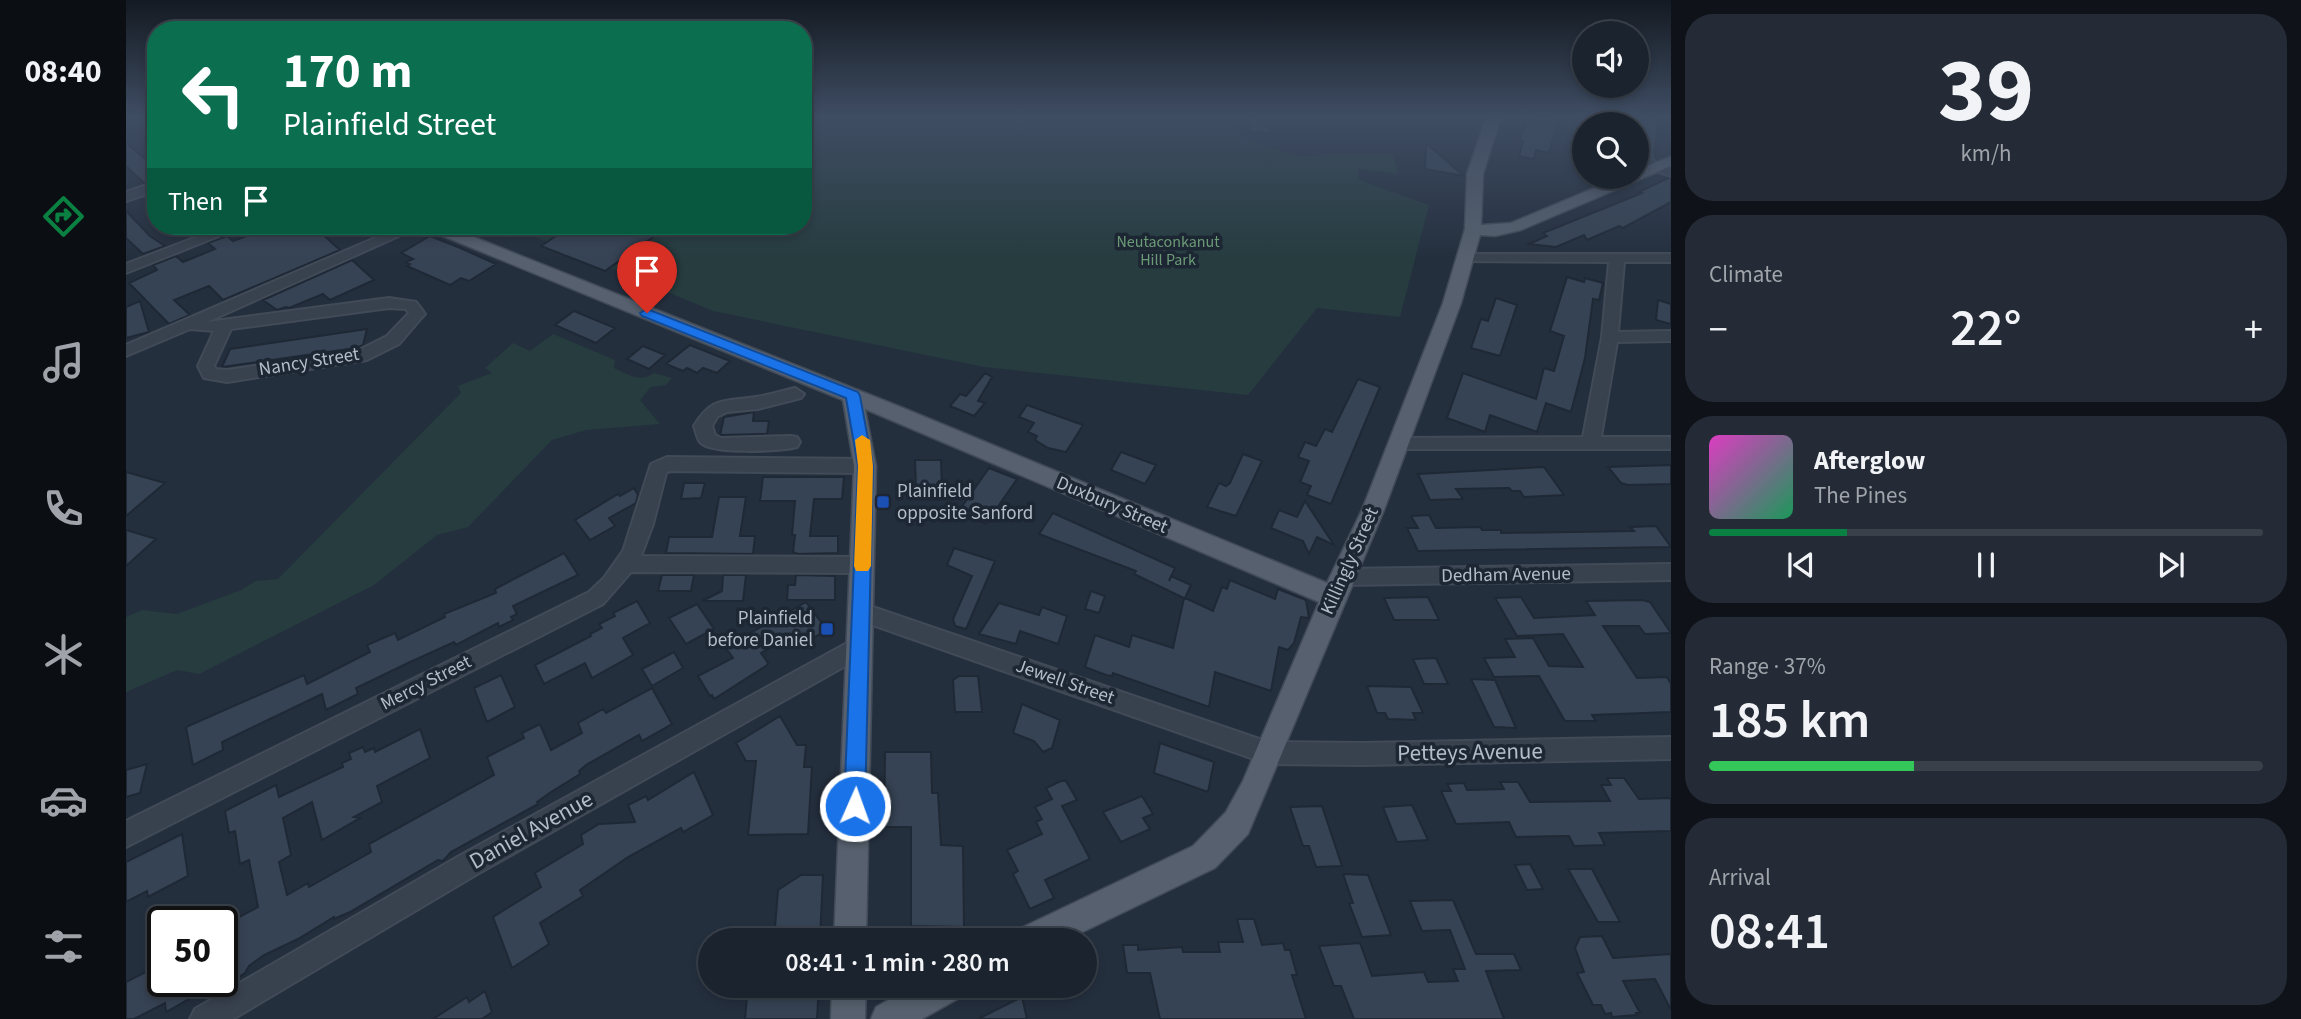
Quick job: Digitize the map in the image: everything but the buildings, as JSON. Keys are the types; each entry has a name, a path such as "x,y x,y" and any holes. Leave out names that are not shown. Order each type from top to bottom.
{"main road":[{"name":"Killingly Street","path":"1055,928 1204,857 1237,823 1373,510 1452,303 1473,229 1475,174 1478,164"},
{"path":"1473,229 1495,231 1515,227 1654,170"},
{"name":"Duxbury Street","path":"454,235 1338,587"},
{"path":"850,928 866,466 853,396"},
{"path":"848,1019 849,998"},
{"path":"899,1017 929,998"}],"street":[{"path":"126,197 147,189"},
{"path":"126,269 214,235"},
{"path":"126,351 393,235"},
{"path":"1465,258 1671,258"},
{"path":"1591,444 1609,337 1618,259"},
{"name":"Nancy Street","path":"187,324 198,327 225,325 389,303 411,305 417,314 393,340 361,355 227,376 210,374 206,366 225,325"},
{"path":"1609,337 1671,336"},
{"path":"791,442 719,444 707,439 704,426 705,419 717,408 758,404 795,394"},
{"path":"1398,444 1671,443"},
{"path":"658,470 667,464 684,463 786,467 866,466"},
{"name":"Mercy Street","path":"126,834 596,598 614,583 635,550 658,470"},
{"path":"627,564 862,565"},
{"name":"Dedham Avenue","path":"1338,587 1671,572"},
{"name":"Jewell Street","path":"861,612 1268,752"},
{"name":"Daniel Avenue","path":"205,1019 470,864 860,646"},
{"name":"Petteys Avenue","path":"1268,752 1363,754 1671,748"}],"green space":[{"name":"Neutaconkanut Hill Park","path":"812,164 1395,164 1399,174 1358,169 1359,180 1429,205 1400,317 1317,308 1248,395 984,367 713,311 531,235 812,235"},
{"path":"553,334 615,360 614,368 630,375 639,378 654,373 672,378 666,385 651,387 640,400 660,424 586,430 552,440 468,527 437,535 374,585 199,674 177,670 126,692 126,617 142,610 177,614 241,590 256,581 278,579 461,393 458,386 492,373 485,368 513,343 530,351"}],"slow traffic":[{"path":"862,440 866,466 862,566"}],"place":[{"name":"Plainfield opposite Sanford","path":"883,502"},
{"name":"Plainfield before Daniel","path":"827,629"}],"route":[{"path":"647,313 853,396 866,466 855,806"}]}
